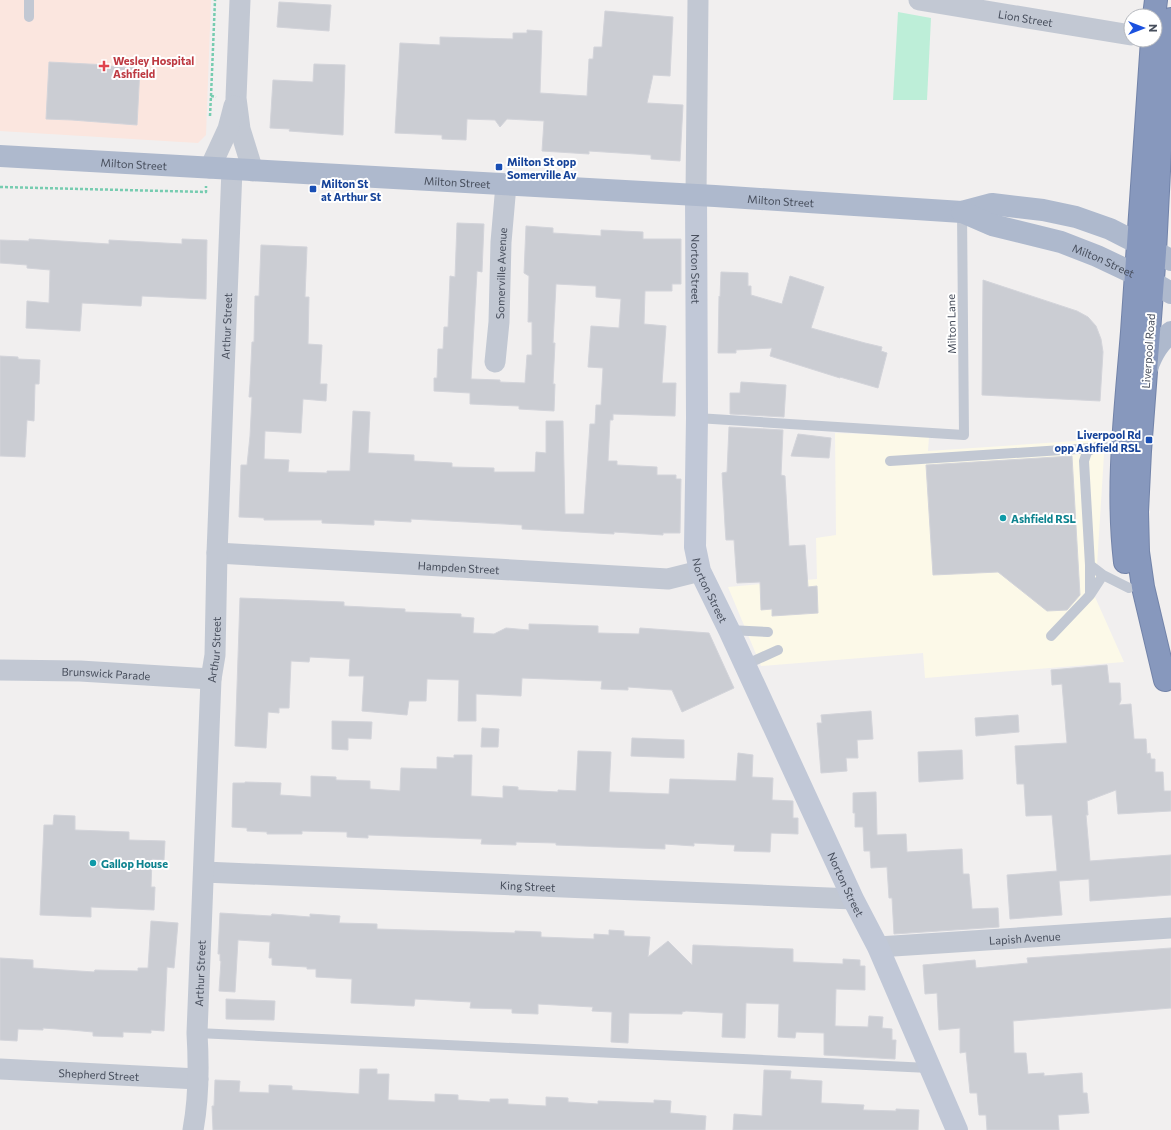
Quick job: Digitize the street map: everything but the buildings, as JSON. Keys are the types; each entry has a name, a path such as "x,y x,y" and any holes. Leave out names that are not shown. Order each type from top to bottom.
{"highway":[{"name":"Liverpool Road","path":"1163,32 1171,19"},
{"name":"Liverpool Road","path":"1155,252 1158,48"},
{"name":"Liverpool Road","path":"1159,48 1167,112 1155,252 1144,279 1121,472 1121,517 1124,560 1131,604 1144,645 1168,687"},
{"name":"Liverpool Road","path":"1144,279 1147,368 1140,451 1137,512 1138,552 1142,587 1168,687"}],"main road":[{"name":"Milton Street","path":"0,156 696,195 962,212 992,204 1043,210 1076,217 1110,229 1155,252"},
{"name":"Norton Street","path":"696,195 697,418 695,547 700,572 730,630 853,899 878,947 957,1130"},
{"name":"Milton Street","path":"962,212 992,225 1061,242 1096,256 1171,293"},
{"path":"1147,368 1153,353 1171,332"}],"street":[{"name":"Arthur Street","path":"193,1130 198,1079 197,1033 211,679 215,655 216,553 242,170 240,129 236,98 240,0"},
{"name":"Norton Street","path":"696,195 698,0"},
{"name":"Lion Street","path":"919,0 1123,34"},
{"name":"Arthur Street","path":"210,168 228,129 236,98"},
{"name":"Somerville Avenue","path":"495,362 500,322 501,242 506,185"},
{"name":"Hampden Street","path":"216,553 668,579 700,572"},
{"name":"Brunswick Parade","path":"0,670 80,671 211,679"},
{"name":"King Street","path":"204,872 853,899"},
{"name":"Lapish Avenue","path":"878,947 1171,928"},
{"name":"Shepherd Street","path":"0,1069 198,1079"}],"lane":[{"path":"29,17 30,0"},
{"name":"Milton Lane","path":"697,418 964,435 962,212"},
{"path":"890,461 1096,447 1124,447"},
{"path":"1090,595 1090,565 1084,461 1087,452 1093,448"},
{"path":"1090,565 1129,588"},
{"path":"1050,636 1090,595 1104,574"},
{"path":"730,630 768,632"},
{"path":"746,665 778,650"},
{"path":"197,1033 929,1068"}],"path":[{"path":"211,96 215,0"},
{"path":"0,187 206,192"}],"shaded area":[{"name":"Wesley Hospital Ashfield","path":"0,0 211,0 206,135 198,143 0,131"},
{"path":"835,433 929,437 928,451 1105,439 1095,597 1124,662 925,678 923,653 761,666 728,587 817,579 816,538 836,535"}],"green space":[{"path":"898,12 931,18 927,100 893,100"}],"place":[{"name":"Wesley Hospital Ashfield","path":"104,66"},
{"name":"Milton St opp Somerville Av","path":"499,167"},
{"name":"Milton St at Arthur St","path":"313,189"},
{"name":"Liverpool Rd opp Ashfield RSL","path":"1149,440"},
{"name":"Ashfield RSL","path":"1003,518"},
{"name":"Gallop House","path":"93,863"}]}
